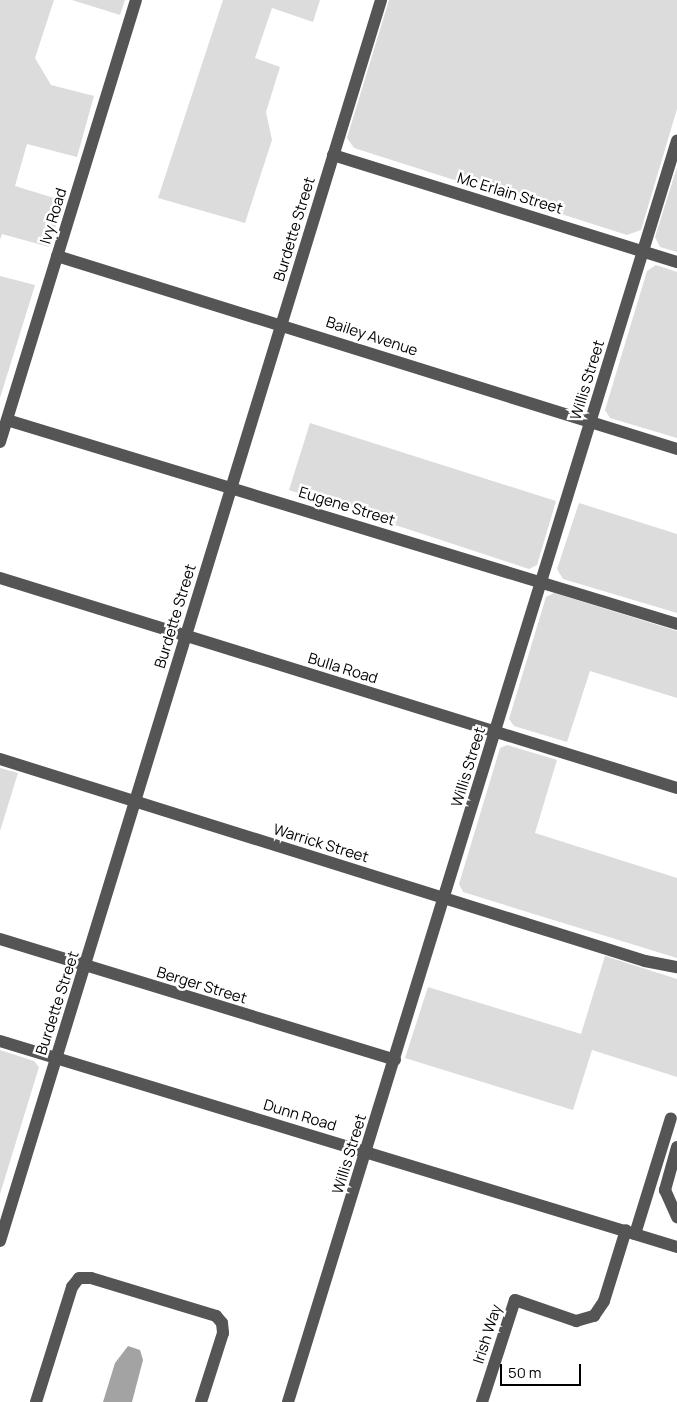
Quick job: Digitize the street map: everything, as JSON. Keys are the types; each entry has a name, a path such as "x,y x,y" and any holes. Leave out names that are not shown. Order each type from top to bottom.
{"street":[{"name":"Ivy Road","path":"0,442 136,0"},
{"name":"Burdette Street","path":"0,1241 86,966 185,636 233,488 381,0"},
{"name":"Willis Street","path":"288,1402 592,423 677,141"},
{"name":"Mc Erlain Street","path":"333,155 677,262"},
{"name":"Bailey Avenue","path":"57,256 282,324 677,449"},
{"name":"Eugene Street","path":"7,420 677,624"},
{"name":"Bulla Road","path":"0,578 677,788"},
{"name":"Warrick Street","path":"0,759 633,958 677,966"},
{"name":"Berger Street","path":"0,939 395,1060"},
{"name":"Dunn Road","path":"0,1041 677,1247"},
{"path":"630,1232 671,1118"},
{"path":"677,1147 665,1190 677,1216"},
{"name":"Irish Way","path":"482,1402 515,1300 576,1321 594,1316 604,1302 630,1232"},
{"path":"36,1402 72,1287 79,1278 91,1278 216,1316 222,1323 222,1333 201,1402"}],"shaded area":[{"path":"0,0 54,0 35,58 51,85 94,96 77,157 27,144 15,186 64,201 49,247 2,234 0,240"},
{"path":"72,0 125,0 120,15"},
{"path":"223,0 320,0 313,22 272,8 255,58 280,67 266,112 272,140 245,223 158,198"},
{"path":"389,0 677,0 677,109 641,230 627,235 354,148 347,138"},
{"path":"677,167 677,252 660,247 655,237"},
{"path":"656,265 677,272 677,438 610,418 605,410 647,271"},
{"path":"0,276 35,285 0,398"},
{"path":"310,423 556,501 537,565 529,569 289,490"},
{"path":"579,503 677,534 677,613 563,579 557,569"},
{"path":"554,593 677,631 677,698 590,671 567,742 514,726 509,719 546,597"},
{"path":"507,745 557,760 535,833 677,878 677,958 463,892 459,884 500,748"},
{"path":"0,768 18,773 0,831"},
{"path":"605,956 677,979 677,1077 592,1050 573,1110 405,1058 428,987 581,1034"},
{"path":"0,1050 34,1061 39,1067 0,1194"},
{"path":"128,1346 140,1350 143,1360 132,1402 103,1402 115,1363"}]}
